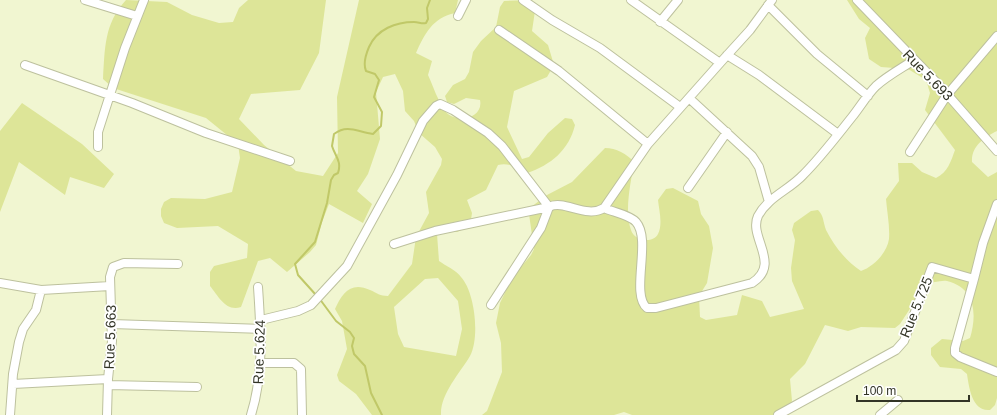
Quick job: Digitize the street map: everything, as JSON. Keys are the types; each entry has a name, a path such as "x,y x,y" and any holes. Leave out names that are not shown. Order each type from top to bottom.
{"street":[{"path":"85,0 137,16"},
{"path":"98,147 98,132 125,48 144,0"},
{"path":"458,16 466,0"},
{"path":"523,0 552,20 600,48 680,108"},
{"path":"631,0 660,22 720,63"},
{"path":"660,22 678,0"},
{"name":"Rue 5.693","path":"857,0 947,95 997,151"},
{"path":"394,244 435,231 549,207 558,206 594,212 604,208 648,144 750,30 770,2 829,64 868,96"},
{"path":"499,30 559,71 648,144"},
{"path":"910,152 947,95 997,36"},
{"path":"727,55 759,75 838,134"},
{"path":"604,208 632,219 641,233 642,301 644,305 651,308 752,283 758,279 764,267 764,259 756,221 770,202 799,180 827,150 876,86 914,60"},
{"path":"25,65 111,95 206,133 290,161"},
{"path":"689,98 752,156 759,167 770,202"},
{"path":"112,324 261,325 311,305 347,266 397,174 423,121 436,106 440,104 453,110 488,133 502,146 549,207"},
{"path":"688,188 727,132"},
{"path":"997,205 983,243 955,348 955,353 960,357 997,372"},
{"path":"491,305 541,228 549,207"},
{"name":"Rue 5.663","path":"13,384 108,382 112,324 110,272 116,265 178,264"},
{"name":"Rue 5.725","path":"778,415 896,350 904,341 932,267 974,279"},
{"path":"0,283 42,290 110,286"},
{"name":"Rue 5.624","path":"251,415 256,400 261,363 261,325 258,287"},
{"path":"10,415 17,355 23,329 36,310 42,290"},
{"path":"261,363 294,363 301,369 302,415"},
{"path":"107,415 108,382 197,388"},
{"path":"884,414 898,400"}],"green space":[{"path":"126,0 167,2 192,15 219,23 233,22 239,8 248,0 326,0 319,53 300,90 251,94 239,119 264,145 296,171 323,176 338,153 337,97 359,0 458,0 455,13 441,18 430,28 416,53 432,61 428,75 445,111 455,117 468,118 478,112 480,100 466,98 454,104 447,102 445,96 453,85 465,79 469,72 473,52 481,41 496,27 500,7 504,1 532,0 535,11 532,31 548,45 554,65 547,77 514,91 507,127 522,159 529,157 548,133 565,118 572,119 575,125 564,149 544,166 527,173 506,164 498,165 486,190 467,200 472,213 470,226 457,232 443,230 437,234 439,261 456,272 466,284 473,304 475,327 475,338 470,356 447,392 441,415 372,415 356,394 339,381 337,375 347,349 342,321 335,309 344,294 352,288 363,288 388,296 412,264 416,237 429,213 426,192 441,165 442,159 435,147 419,133 414,121 405,111 403,91 395,74 383,77 376,92 380,139 368,174 357,191 372,204 363,223 329,204 322,222 316,245 310,252 287,272 270,258 258,261 241,307 231,307 220,299 210,286 210,272 214,266 247,258 248,244 218,226 177,228 164,223 161,216 161,209 164,202 171,198 205,199 232,192 240,158 238,144 206,118 113,88 103,79 107,37 113,18","holes":["438,278 458,301 462,329 456,356 404,347 398,334 394,307 425,279"]},
{"path":"847,0 997,0 997,131 984,139 976,147 972,156 972,162 988,177 997,172 997,398 995,405 990,410 984,410 979,407 972,398 967,374 961,369 940,367 931,355 931,348 942,339 963,341 970,338 973,320 972,304 969,296 964,290 947,281 939,281 926,284 900,324 895,328 861,327 848,331 825,325 805,364 790,379 792,401 785,415 632,415 624,412 614,415 482,415 487,411 502,372 501,343 496,323 500,303 512,278 531,255 534,249 529,214 531,207 547,195 572,182 605,148 621,152 634,162 628,214 631,230 636,237 648,240 656,237 658,234 660,213 658,200 666,189 673,188 698,201 701,214 709,226 713,248 707,283 699,296 700,317 706,320 737,315 742,295 762,301 770,317 804,309 792,281 791,268 795,240 792,230 794,223 811,211 818,210 820,212 826,230 833,242 845,258 861,271 879,259 888,244 889,239 886,199 899,181 898,163 912,163 922,172 936,178 946,169 955,150 925,110 930,93 926,80 908,69 881,67 869,59 865,38 870,28 859,19"},
{"path":"22,103 82,144 114,174 104,188 70,177 65,195 19,162 0,212 0,131"}],"waterway":[{"path":"316,295 298,275 295,264 315,242 327,203 331,180 334,175 338,173 339,162 332,146 334,134 348,129 373,134 381,126 382,112 374,97 379,80 375,74 366,71 365,68 365,59 368,50 372,41 382,31 394,25 407,22 426,23 428,19 427,8 430,0"},
{"path":"319,298 336,321 350,332 354,338 352,346 354,354 365,366 371,393 382,415"}]}
